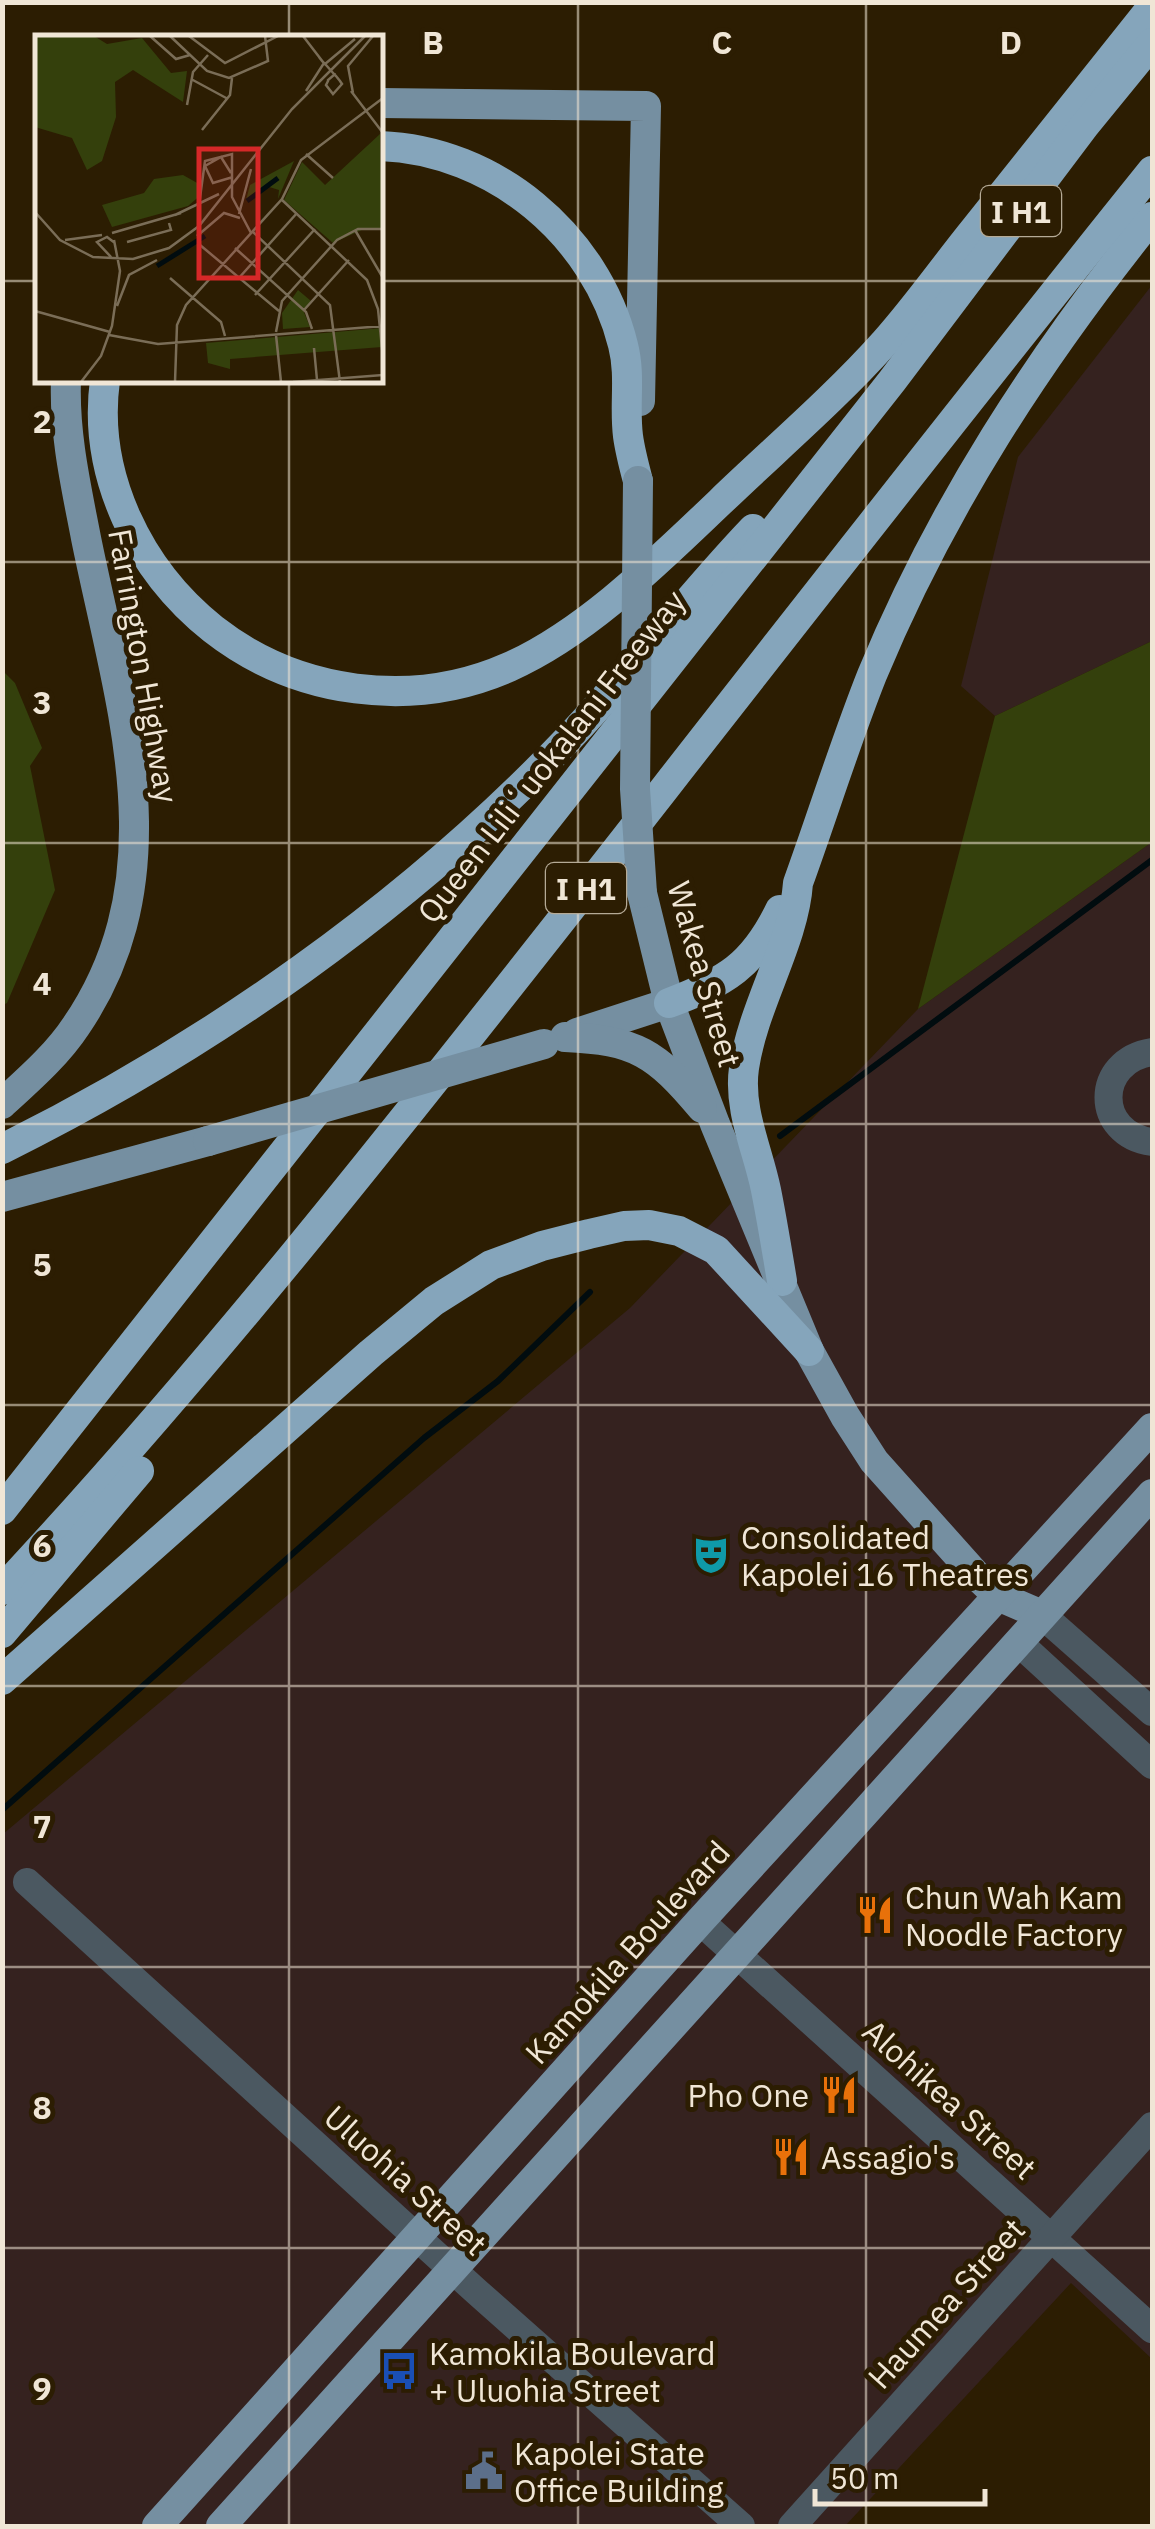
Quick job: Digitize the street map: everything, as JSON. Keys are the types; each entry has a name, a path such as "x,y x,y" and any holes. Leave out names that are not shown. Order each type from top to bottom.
{"highway":[{"path":"105,382 106,453 123,512 153,566 211,627 255,657 335,686 394,692 423,690 508,668 560,638 657,561 884,344 1152,7"},
{"name":"Queen Liliʻuokalani Freeway","path":"2,1510 892,381 1152,43"},
{"path":"382,146 436,154 494,178 544,214 585,260 614,315 623,344 629,375 627,434 638,481"},
{"name":"I H1","path":"2,1590 102,1482 384,1147 1152,171"},
{"path":"669,1003 714,986 736,971 760,944 798,882 872,676 956,500 1000,424 1152,217"},
{"path":"2,1149 152,1068 235,1016 311,963 486,818 566,742 702,583 892,381"},
{"path":"782,1282 766,1188 744,1105 743,1075 757,1012 797,902 798,882"},
{"path":"2,1633 269,1308 384,1147"},
{"path":"2,1680 371,1352 434,1301 492,1265 542,1246 624,1226 649,1225 679,1231 716,1250 810,1351"}],"main road":[{"name":"Wakea Street","path":"382,103 646,106 635,789 642,894 669,1003 810,1351 874,1462 998,1596 1018,1642"},
{"name":"Farrington Highway","path":"2,1104 76,1027 107,968 128,903 136,835 126,741 69,450 66,382"},
{"path":"2,1197 554,1040 669,1003"},
{"path":"554,1040 601,1039 640,1050 678,1080 715,1124"},
{"name":"Kamokila Boulevard","path":"157,2526 700,1921 1152,1428"},
{"path":"221,2526 1152,1494"},
{"name":"Wakea Street","path":"998,1596 1042,1616"}],"street":[{"path":"1152,1052 1128,1060 1116,1071 1108,1098 1117,1124 1126,1133 1152,1142"},
{"name":"Wakea Street","path":"1042,1616 1152,1712"},
{"name":"Wakea Street","path":"1018,1642 1152,1766"},
{"name":"Uluohia Street","path":"27,1882 742,2526"},
{"name":"Alohikea Street","path":"700,1921 1152,2329"},
{"name":"Haumea Street","path":"792,2526 1152,2126"}],"shaded area":[{"path":"1152,285 1152,641 995,716 961,686 1018,457"},
{"path":"1152,842 1152,2359 1071,2283 845,2526 3,2526 3,1834 630,1308 918,1009"}],"green space":[{"path":"1152,641 1152,842 918,1009 995,716"},
{"path":"3,671 15,683 42,748 30,766 55,890 3,1005"}],"waterway":[{"path":"780,1136 1152,860"},
{"path":"2,1810 424,1438 498,1381 590,1292"}],"place":[{"name":"Consolidated Kapolei 16 Theatres","path":"711,1555"},
{"name":"Chun Wah Kam Noodle Factory","path":"875,1915"},
{"name":"Pho One","path":"839,2095"},
{"name":"Assagio's","path":"791,2157"},
{"name":"Kamokila Boulevard + Uluohia Street","path":"399,2371"},
{"name":"Kapolei State Office Building","path":"484,2471"}]}
